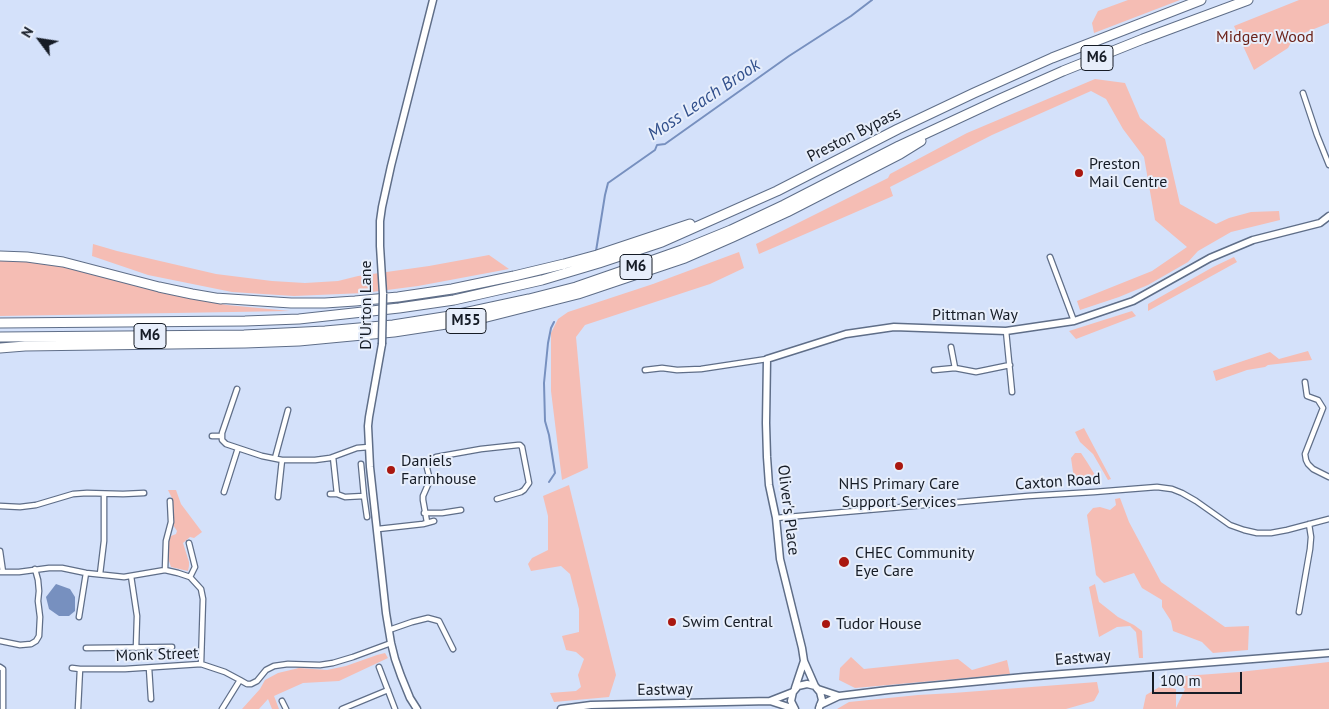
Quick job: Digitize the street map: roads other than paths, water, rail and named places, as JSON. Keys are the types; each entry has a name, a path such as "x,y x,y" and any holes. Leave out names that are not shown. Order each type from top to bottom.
{"highway":[{"name":"Preston Bypass","path":"517,286 599,263 662,242 754,202 898,129 1060,54 1201,0"},
{"name":"M6","path":"0,338 244,336 299,333 393,324 469,312 576,287 682,250 731,230 899,146 1063,71 1248,0"},
{"name":"M55","path":"0,348 25,346 245,344 299,341 418,329 531,306 578,294 631,277 685,258 733,237 787,212 900,154 948,123"},
{"name":"M55","path":"216,298 291,303 325,303 398,297 452,289 597,255 754,202"},
{"name":"M55","path":"0,256 27,257 63,262 168,289 252,305 325,307 399,302 517,286"},
{"name":"M6","path":"0,323 299,319 454,300 517,286"}],"street":[{"name":"D'Urton Lane","path":"417,709 410,698 395,659 386,613 372,487 368,426 382,344 383,294 380,221 382,207 433,0"},
{"path":"1303,93 1329,165"},
{"name":"Pittman Way","path":"645,370 662,368 676,370 701,369 767,359 846,334 894,327 1006,331 1074,321 1133,301 1210,258 1253,240 1320,223 1329,216"},
{"name":"Pittman Way","path":"1320,223 1329,225"},
{"path":"1050,257 1074,321"},
{"path":"1006,331 1012,392"},
{"path":"951,347 955,368"},
{"name":"Oliver's Place","path":"767,359 767,457 769,485 776,518 780,559 804,661 821,696 819,708"},
{"path":"934,370 955,368 976,372 1010,365"},
{"path":"1305,382 1307,396 1318,400 1323,408 1306,454 1306,460 1313,469 1329,477"},
{"path":"237,389 222,433 222,440 226,444 262,456 282,460 315,460 357,448 369,447"},
{"path":"226,400 233,402"},
{"path":"275,458 288,410"},
{"path":"212,436 222,436"},
{"path":"427,522 424,513 423,496 430,480 427,468 432,458 481,449 520,445 529,483 521,492 497,498"},
{"path":"224,492 238,448"},
{"path":"333,456 337,494"},
{"path":"278,497 282,460"},
{"path":"361,464 367,517"},
{"name":"Caxton Road","path":"776,518 1157,487 1172,489 1182,493 1230,525 1257,533 1287,530 1329,519"},
{"path":"0,506 20,507 36,505 73,494 87,492 104,494 144,493"},
{"path":"100,574 104,541 104,494"},
{"path":"330,494 345,497 364,496"},
{"path":"165,570 166,541 171,522 170,501"},
{"path":"424,513 461,510"},
{"path":"378,529 434,521"},
{"path":"1299,612 1310,549 1309,524"},
{"path":"189,543 195,567 190,577"},
{"path":"0,550 1,572 62,568 124,577 165,570 178,572 190,577 201,589 203,599 201,664"},
{"path":"0,641 20,645 31,644 39,636 40,617 35,570"},
{"path":"79,618 86,572"},
{"path":"132,576 137,616 136,648"},
{"path":"389,630 428,618 439,621 452,649"},
{"name":"Monk Street","path":"72,668 149,668 201,664 251,684 257,681 266,670 274,666 333,663 392,643"},
{"path":"86,648 172,647"},
{"name":"Eastway","path":"819,708 839,696 888,690 1034,676 1329,653"},
{"name":"Oliver's Place","path":"794,691 804,661"},
{"path":"0,667 3,669 3,709"},
{"path":"379,667 395,709"},
{"path":"149,668 151,699"},
{"path":"78,709 80,669"},
{"path":"222,709 240,680"},
{"name":"Eastway","path":"770,701 794,691 802,684 811,684 816,688 839,696"},
{"path":"342,709 388,690"},
{"path":"794,691 791,700 795,709"},
{"path":"282,701 286,709"},
{"name":"Eastway","path":"561,709 591,705 770,701 795,709"}],"water":[{"path":"56,584 70,589 75,597 75,611 69,616 59,616 49,609 46,597"}],"waterway":[{"name":"Moss Leach Brook","path":"596,251 608,183 655,150 657,145 665,144 872,0"},
{"name":"Moss Leach Brook","path":"549,482 555,473 545,421 544,383 548,343 554,322"}],"place":[{"name":"Preston Mail Centre","path":"1079,173"},
{"name":"NHS Primary Care Support Services","path":"899,466"},
{"name":"Daniels Farmhouse","path":"391,470"},
{"name":"CHEC Community Eye Care","path":"844,562"},
{"name":"Swim Central","path":"672,622"},
{"name":"Tudor House","path":"826,624"}],"park label":[{"name":"Midgery Wood","path":"1265,37"}]}
